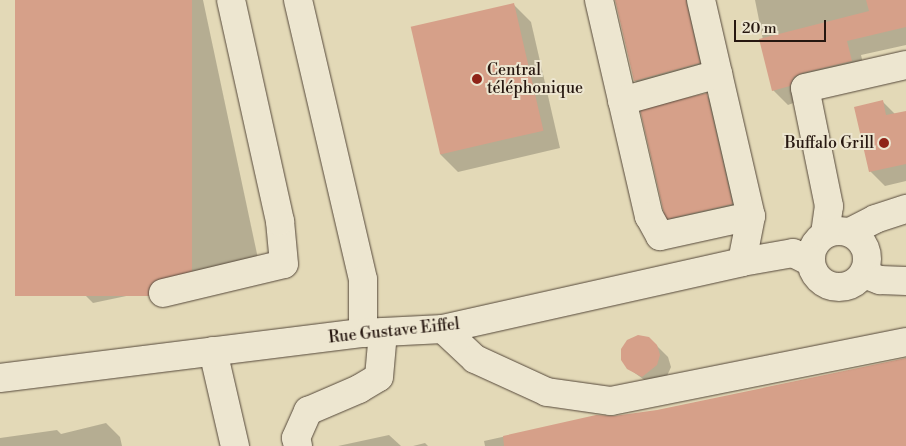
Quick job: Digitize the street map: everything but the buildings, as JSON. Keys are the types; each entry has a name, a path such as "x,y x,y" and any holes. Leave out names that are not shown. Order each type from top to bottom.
{"street":[{"path":"163,293 284,264 280,221 231,0"},
{"path":"298,0 363,280 380,377 359,389 308,411 296,438 298,446"},
{"path":"599,0 648,216 660,236 751,216"},
{"path":"701,0 751,216 742,262"},
{"path":"837,233 829,206 805,88 906,65"},
{"path":"622,100 718,74"},
{"path":"837,233 860,239 867,250 868,262 864,274 854,284 840,288 826,285 815,275 811,262 817,241 837,233 875,219 906,209"},
{"name":"Rue Gustave Eiffel","path":"0,378 373,333 443,329 742,262 793,253 811,262"},
{"path":"864,274 880,280 906,281"},
{"path":"443,329 475,359 547,392 611,401 906,342"},
{"path":"213,351 235,446"}],"place":[{"name":"Central téléphonique","path":"477,79"},
{"name":"Buffalo Grill","path":"884,143"}]}
